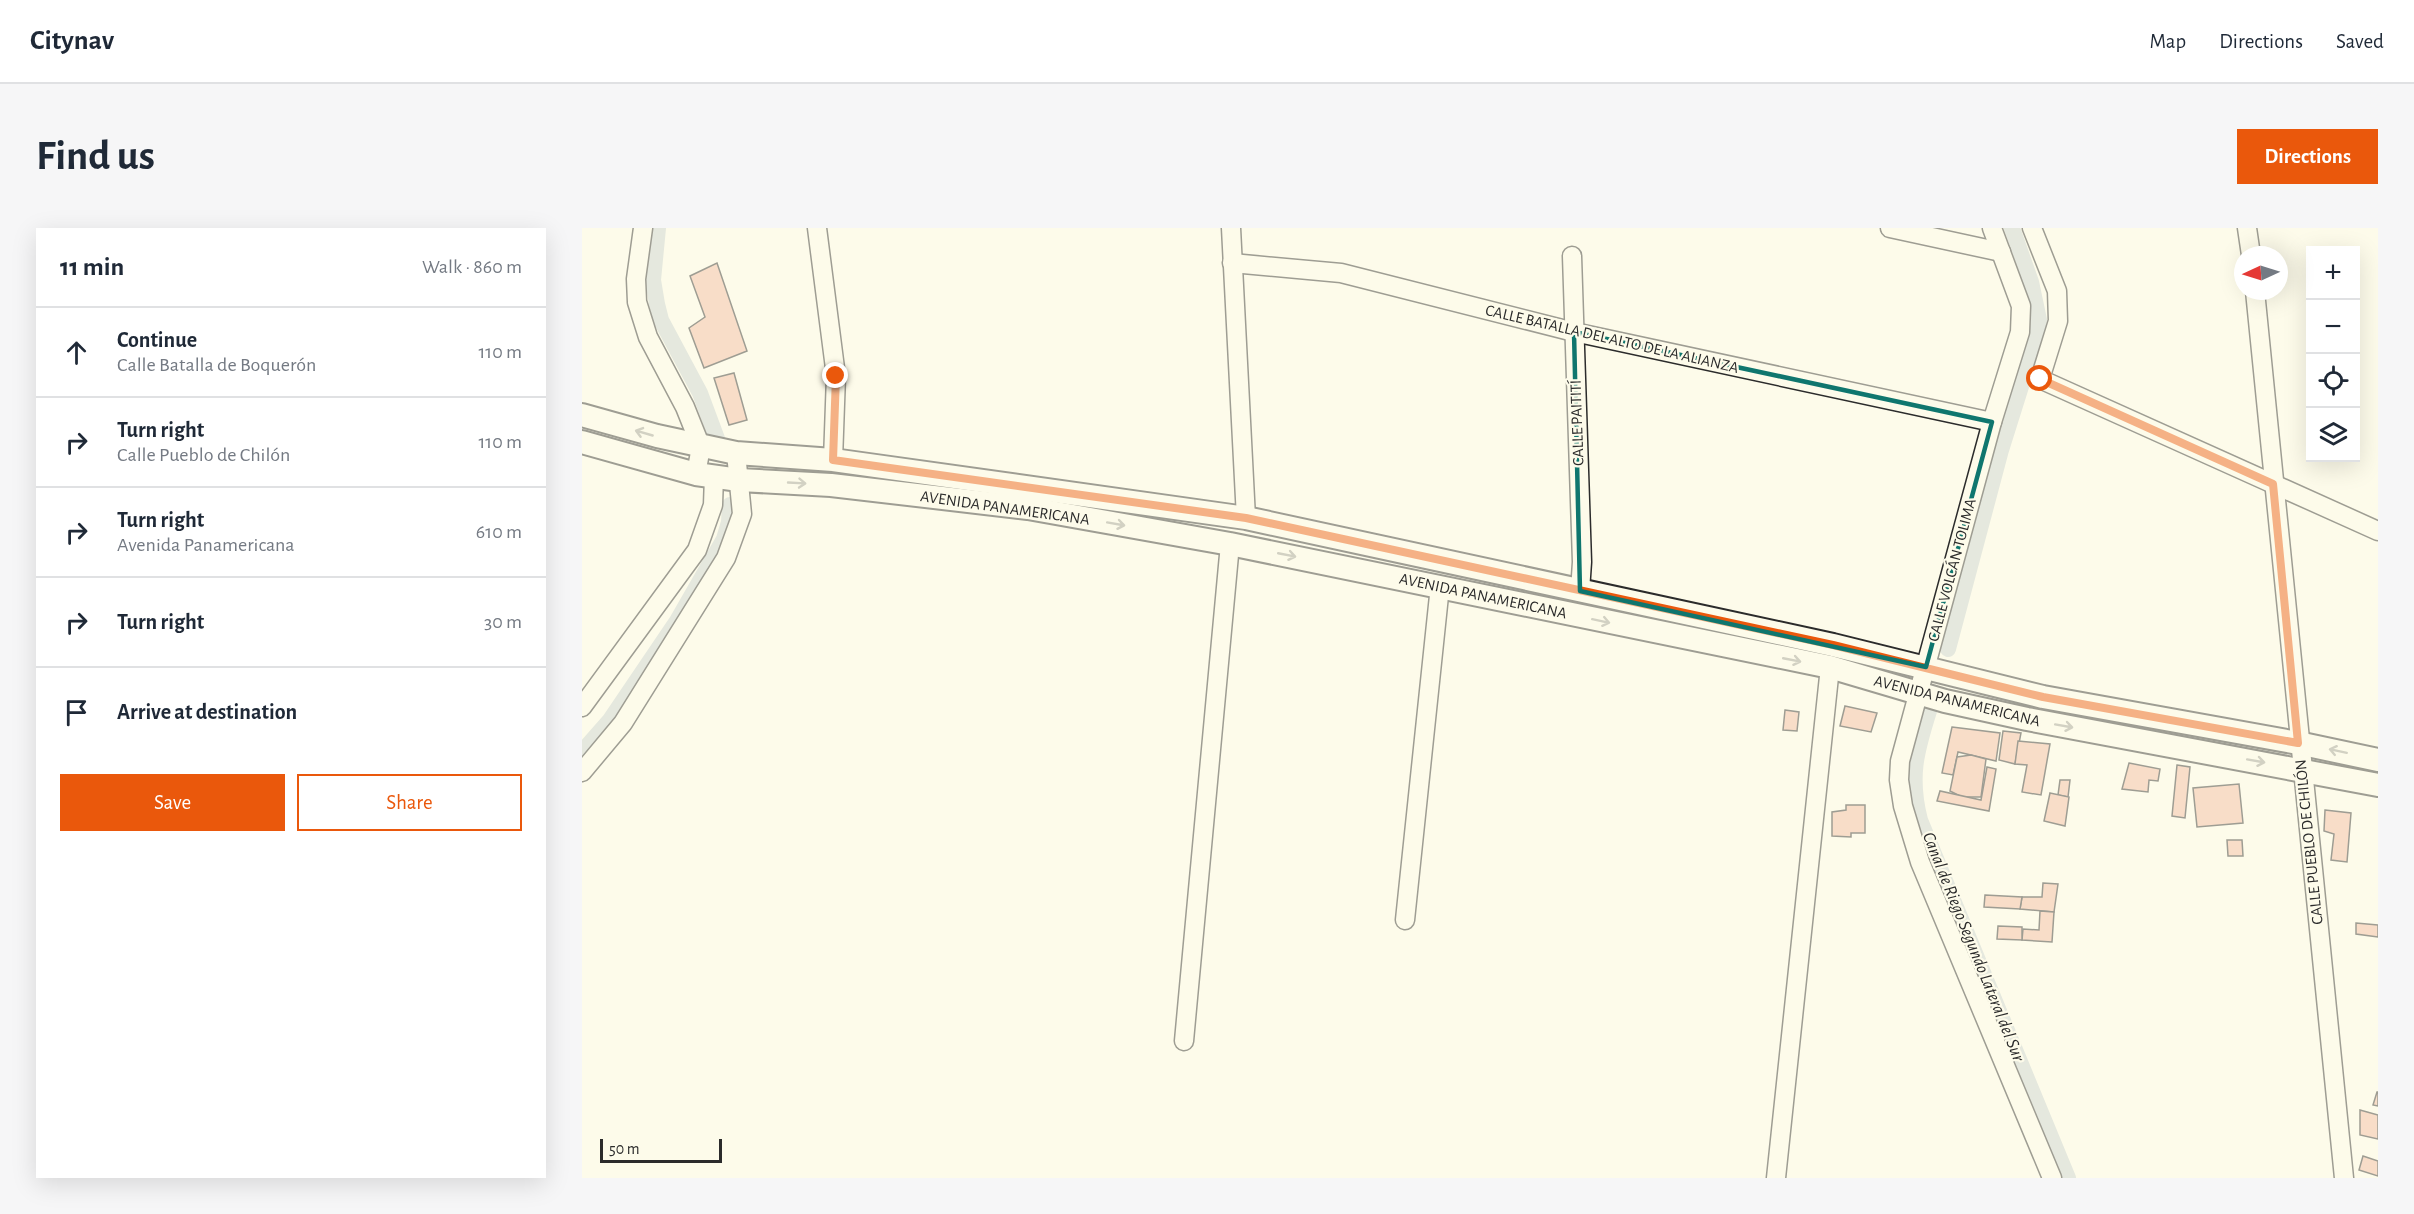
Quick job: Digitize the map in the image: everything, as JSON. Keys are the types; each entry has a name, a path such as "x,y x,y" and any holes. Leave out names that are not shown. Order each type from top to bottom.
{"main road":[{"name":"AVENIDA PANAMERICANA","path":"582,415 701,447 736,453 833,460 1246,518 1926,667 2043,697 2298,743 2378,760"},
{"name":"AVENIDA PANAMERICANA","path":"582,442 705,475 739,480 831,485 1028,508 1230,544 1830,667 1919,694 2027,719 2378,784"}],"street":[{"path":"582,707 697,550 713,505 701,447 641,317 636,279 643,228"},
{"path":"817,228 836,376 833,460"},
{"path":"1231,228 1246,518"},
{"path":"1890,228 2001,252"},
{"name":"CALLE VOLCÁN TOLIMA","path":"1992,228 2021,306 2020,324 1908,727 1900,771 1902,806 1909,834 2052,1178"},
{"path":"2032,228 2057,291 2058,321 2040,379 2378,531"},
{"path":"2247,228 2250,246"},
{"name":"CALLE PAITITÍ","path":"1572,256 1582,562 1580,591"},
{"name":"CALLE BATALLA DEL ALTO DE LA ALIANZA","path":"1232,263 1341,273 1574,332 1992,422"},
{"name":"CALLE PUEBLO DE CHILÓN","path":"2256,300 2298,743 2338,1103 2344,1178"},
{"path":"582,771 623,723 726,558 742,514 736,453"},
{"path":"1184,1041 1230,544"},
{"path":"1405,921 1440,586"},
{"path":"1776,1178 1830,667"}],"highlighted area":[{"path":"1574,332 1992,422 1926,667 1580,591"}],"building":[{"path":"717,263 747,351 704,368 689,328 705,317 690,276"},
{"path":"734,373 747,420 729,425 714,378"},
{"path":"1845,706 1877,713 1871,732 1840,726"},
{"path":"1785,710 1799,712 1797,731 1783,730"},
{"path":"1952,727 2000,733 1996,761 1958,752 1953,775 1942,773"},
{"path":"2003,731 2021,733 2015,764 1999,760"},
{"path":"2018,741 2050,744 2041,795 2022,792 2027,765 2015,764"},
{"path":"1971,755 1986,759 1981,797 1962,797 1950,791 1957,757"},
{"path":"2129,763 2160,769 2158,781 2149,780 2148,792 2122,789"},
{"path":"2177,765 2190,767 2185,818 2172,816"},
{"path":"1987,767 1996,769 1989,811 1937,801 1940,791 1981,800"},
{"path":"2060,780 2070,780 2068,797 2058,795"},
{"path":"2239,784 2243,823 2197,827 2193,788"},
{"path":"2050,793 2069,797 2065,826 2044,821"},
{"path":"1846,805 1865,805 1865,833 1851,833 1851,837 1832,836 1832,812 1846,810"},
{"path":"2325,810 2351,813 2347,862 2331,860 2334,834 2324,831"},
{"path":"2227,840 2242,840 2243,856 2228,856"},
{"path":"2043,883 2058,884 2054,912 2020,909 2022,897 2042,897"},
{"path":"1985,895 2022,897 2020,909 1984,907"},
{"path":"2040,911 2054,912 2052,942 2022,940 2023,929 2039,930"},
{"path":"2356,923 2378,925 2378,937 2356,934"},
{"path":"1998,926 2022,927 2022,940 1997,939"},
{"path":"2378,1092 2378,1106 2373,1105"},
{"path":"2360,1110 2378,1115 2378,1139 2360,1135"},
{"path":"2363,1156 2378,1161 2378,1176 2359,1170"}],"waterway":[{"path":"658,228 653,280 661,320 700,393 719,444"},
{"name":"Canal de Riego Segundo Lateral del Sur","path":"1948,649 2001,450 2035,342 2039,320 2031,282 2012,228"},
{"path":"582,752 610,720 677,621 724,539 729,522 730,505"},
{"name":"Canal de Riego Segundo Lateral del Sur","path":"1929,711 1918,752 1915,777 1920,820 2068,1178"}],"route":[{"path":"836,376 833,460 1246,518 1833,645 2043,697 2298,743 2273,484 2040,379"}]}
